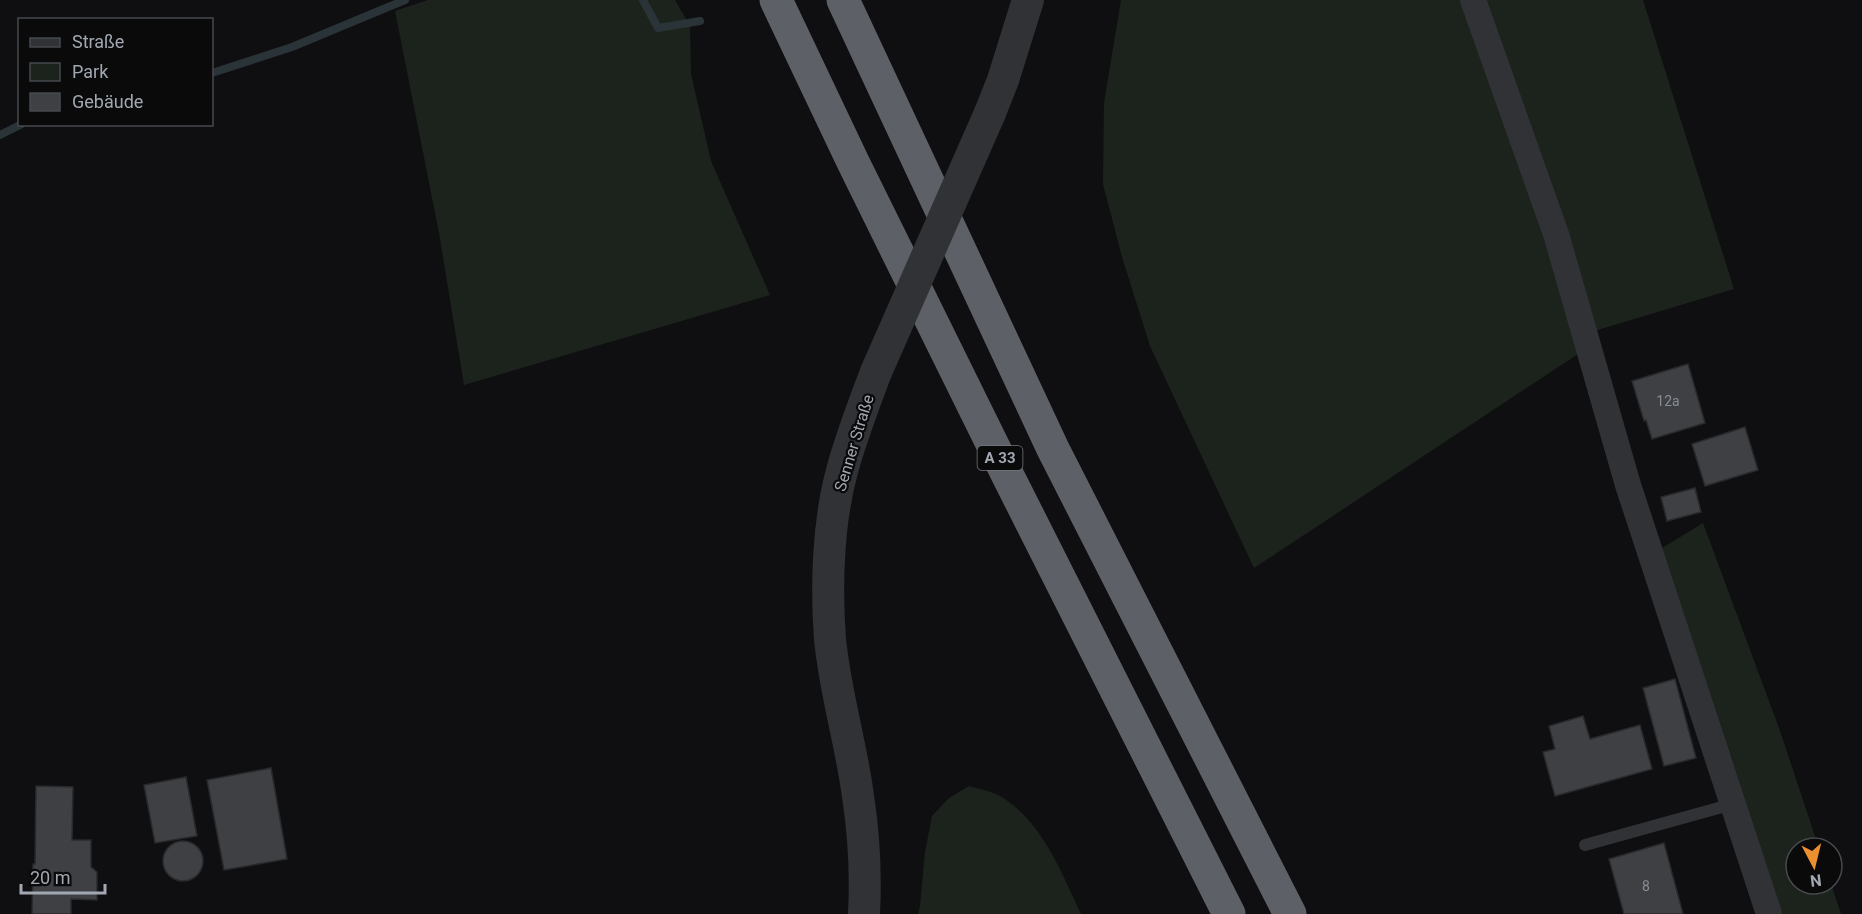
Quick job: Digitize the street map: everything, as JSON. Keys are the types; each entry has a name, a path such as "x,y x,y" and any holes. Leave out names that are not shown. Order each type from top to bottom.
{"highway":[{"name":"A 33","path":"776,0 996,452 1229,914"},
{"path":"843,0 1053,450 1290,914"}],"street":[{"name":"Senner Straße","path":"864,914 863,836 858,795 830,638 829,582 832,528 842,473 858,419 876,372 990,113 1003,80 1028,0"},
{"path":"1473,0 1556,234 1628,485 1769,914"}],"lane":[{"path":"1585,845 1733,804"}],"green space":[{"path":"428,0 675,0 690,26 691,74 711,161 770,295 464,385 439,233 395,11"},
{"path":"1121,0 1466,0 1548,239 1581,352 1254,568 1150,346 1122,257 1103,184 1104,103"},
{"path":"1481,0 1643,0 1734,289 1591,332"},
{"path":"1703,523 1779,728 1815,836 1784,836 1784,896 1835,896 1841,914 1781,914 1659,550"},
{"path":"969,786 1000,796 1028,819 1058,865 1081,914 918,914 925,852 932,816 949,798"}],"building":[{"path":"1688,364 1705,423 1652,439 1632,381"},
{"path":"1745,427 1758,470 1705,486 1692,444"},
{"path":"1695,488 1701,512 1667,521 1661,497"},
{"path":"1675,679 1696,758 1664,766 1643,688"},
{"path":"1583,716 1590,739 1640,725 1652,769 1555,796 1543,752 1555,749 1549,726"},
{"path":"271,768 287,859 224,870 207,780"},
{"path":"186,777 197,836 155,843 144,785"},
{"path":"36,786 73,787 72,840 91,840 91,867 97,872 97,900 71,899 71,914 32,914"},
{"path":"183,841 197,847 203,861 197,875 183,881 169,875 163,861 169,847"},
{"path":"1664,843 1683,914 1624,914 1609,859"}],"waterway":[{"path":"213,73 292,47 405,0"},
{"path":"643,0 658,28 700,21"},
{"path":"0,135 18,126"}]}
